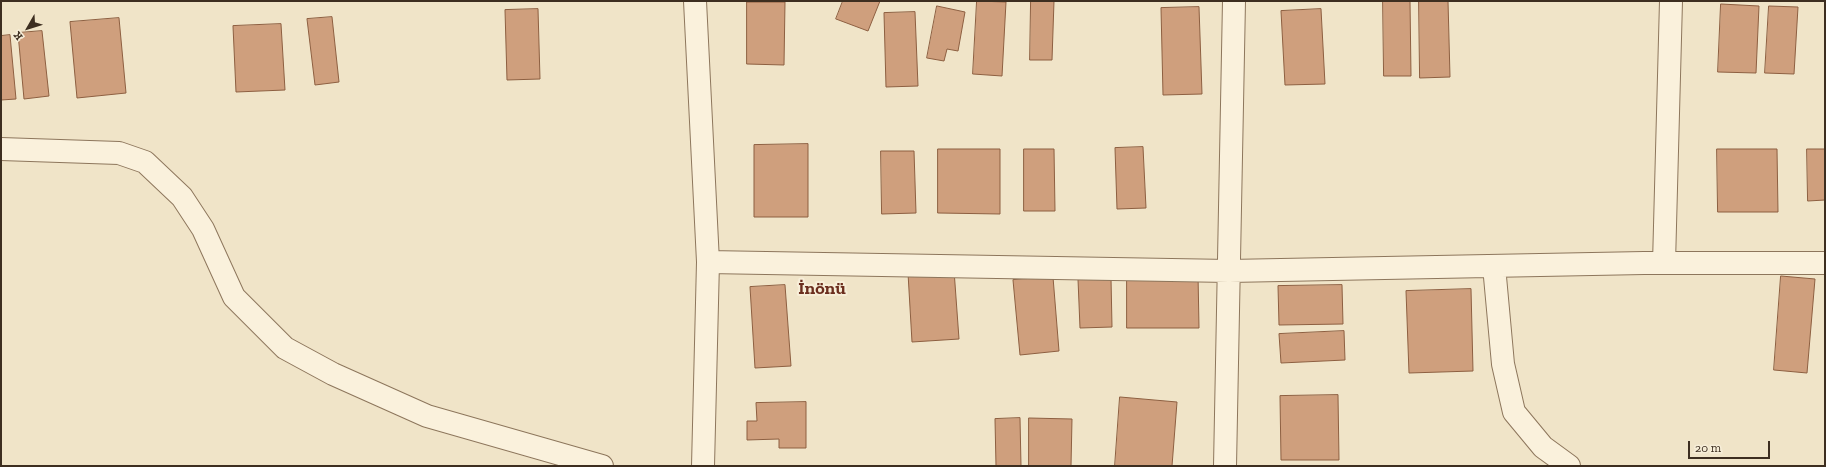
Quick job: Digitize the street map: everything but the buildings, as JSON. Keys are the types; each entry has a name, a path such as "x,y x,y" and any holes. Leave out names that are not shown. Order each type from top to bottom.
{"street":[{"path":"695,1 708,262 703,466"},
{"path":"1225,466 1234,1"},
{"path":"1664,263 1671,1"},
{"path":"1,150 119,154 145,162 182,196 204,229 234,297 285,348 333,374 427,416 602,466"},
{"path":"708,262 1229,272 1664,263 1825,263"},
{"path":"1494,266 1503,364 1514,412 1543,447 1569,466"}],"district":[{"name":"İnönü","path":"822,289"}]}
